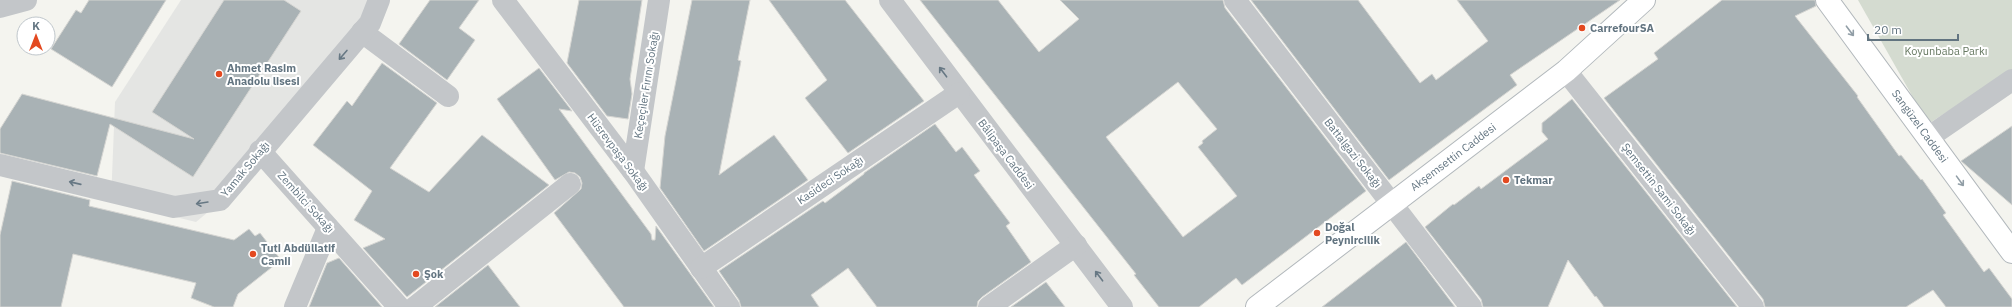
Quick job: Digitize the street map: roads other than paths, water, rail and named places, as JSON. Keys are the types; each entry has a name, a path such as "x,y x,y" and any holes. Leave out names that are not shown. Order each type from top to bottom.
{"main road":[{"name":"Akşemsettin Caddesi","path":"1257,307 1566,71 1644,0"},
{"name":"Sangüzel Caddesi","path":"1827,0 2012,252"}],"street":[{"path":"0,7 26,0"},
{"name":"Yamak Sokağı","path":"0,165 174,207 220,200 370,23 379,0"},
{"name":"Hüsrevpaşa Sokağı","path":"503,0 633,171 729,307"},
{"name":"Keçeçiler Fırını Sokağı","path":"633,171 659,0"},
{"name":"Bâlipaşa Caddesi","path":"890,0 1122,307"},
{"name":"Battalgazi Sokağı","path":"1235,0 1471,307"},
{"path":"362,32 448,96"},
{"name":"Şemsettin Sami Sokağı","path":"1566,71 1752,307"},
{"path":"1929,137 2012,80"},
{"name":"Kasideci Sokağı","path":"701,268 959,93"},
{"name":"Zembilci Sokağı","path":"260,151 399,307"},
{"path":"415,307 570,184"},
{"path":"295,307 328,228"},
{"path":"989,307 1076,245"}],"place":[{"name":"CarrefourSA","path":"1582,28"},
{"name":"Ahmet Rasim Anadolu lisesi","path":"219,74"},
{"name":"Tekmar","path":"1506,180"},
{"name":"Doğal Peynircilik","path":"1317,233"},
{"name":"Tuti Abdüllatif Camii","path":"253,254"},
{"name":"Şok","path":"416,274"}],"park label":[{"name":"Koyunbaba Parkı","path":"1946,51"}]}
